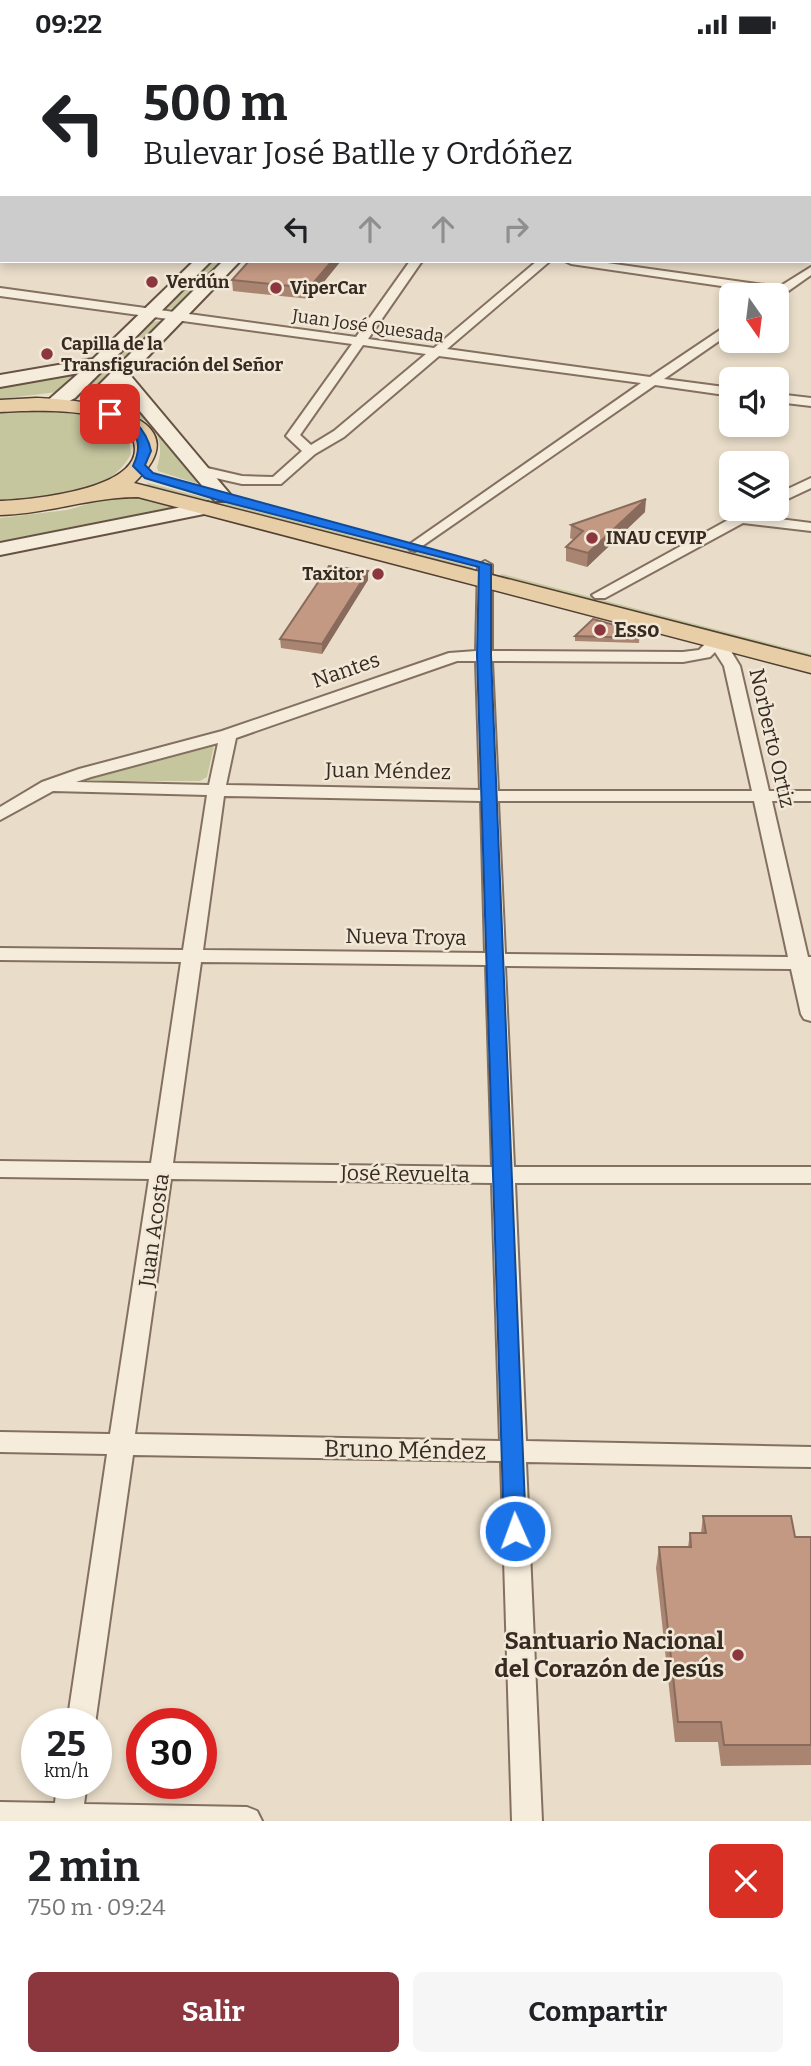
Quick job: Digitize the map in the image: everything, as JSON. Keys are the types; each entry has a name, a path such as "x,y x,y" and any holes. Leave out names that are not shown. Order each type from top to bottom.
{"main road":[{"path":"54,404 68,394 200,263"},
{"path":"97,410 99,396 230,263"},
{"path":"0,381 99,364"},
{"path":"119,374 203,471 214,503"},
{"path":"0,406 54,404 97,410 121,418 143,437 146,451 139,466 124,479 103,490 58,503 2,508"},
{"path":"139,466 149,476 214,503 485,573 717,641 811,665"},
{"path":"103,490 138,491 214,503 415,547 485,573 600,595 811,649"},
{"path":"0,549 214,503"}],"street":[{"path":"310,451 293,436 415,263"},
{"path":"203,471 242,480 276,481 310,451 339,434 542,263"},
{"path":"585,263 730,283"},
{"path":"789,284 811,269"},
{"path":"789,289 811,287"},
{"name":"Juan José Quesada","path":"0,292 719,390"},
{"path":"415,547 719,335"},
{"path":"789,399 811,402"},
{"path":"789,494 811,482"},
{"path":"600,595 738,521"},
{"path":"759,521 811,527"},
{"path":"485,573 484,655 527,1821"},
{"name":"Nantes","path":"0,815 48,786 85,773 228,735 455,656 696,656 704,654 717,641"},
{"name":"Norberto Ortiz","path":"717,641 732,666 805,963 811,1014"},
{"name":"Juan Acosta","path":"83,1708 124,1443 216,791 228,735"},
{"name":"Juan Méndez","path":"48,786 491,796 811,796"},
{"name":"Nueva Troya","path":"0,954 805,963"},
{"name":"José Revuelta","path":"0,1169 502,1175 811,1175"},
{"name":"Bruno Méndez","path":"0,1442 811,1457"},
{"path":"67,1819 70,1799"},
{"path":"0,1816 247,1821"}],"green space":[{"path":"210,263 220,263 176,308 166,309"},
{"path":"159,321 162,324 90,395 79,394 152,322"},
{"path":"79,373 57,392 0,399 0,382"},
{"path":"121,387 201,481 195,483 158,471 160,449 153,428 110,399"},
{"path":"26,408 81,413 107,421 129,437 131,454 121,469 91,487 35,499 0,501 0,411"},
{"path":"148,483 473,568 470,570 145,486"},
{"path":"138,496 177,508 0,545 0,518 67,510 105,499"},
{"path":"502,574 811,654 811,658 498,576"},
{"path":"214,746 207,777 200,781 88,781 88,777"}],"building":[{"path":"247,263 330,263 309,288 232,280"},
{"path":"646,499 588,553 566,547 583,531 571,525"},
{"path":"329,566 368,571 322,644 280,639"},
{"path":"593,619 640,632 639,638 575,636"},
{"name":"Santuario Nacional del Corazón de Jesús","path":"703,1516 791,1516 795,1537 811,1537 811,1745 724,1745 721,1722 678,1722 659,1547 691,1547 690,1533 706,1533"}],"place":[{"name":"Verdún","path":"152,282"},
{"name":"ViperCar","path":"276,288"},
{"name":"Capilla de la Transfiguración del Señor","path":"47,354"},
{"name":"INAU CEVIP","path":"592,538"},
{"name":"Taxitor","path":"378,574"},
{"name":"Esso","path":"600,630"},
{"name":"Santuario Nacional del Corazón de Jesús","path":"738,1655"}],"route":[{"path":"110,414 130,424 143,437 146,451 139,466 143,473 149,476 485,565 484,655 515,1531"}]}
